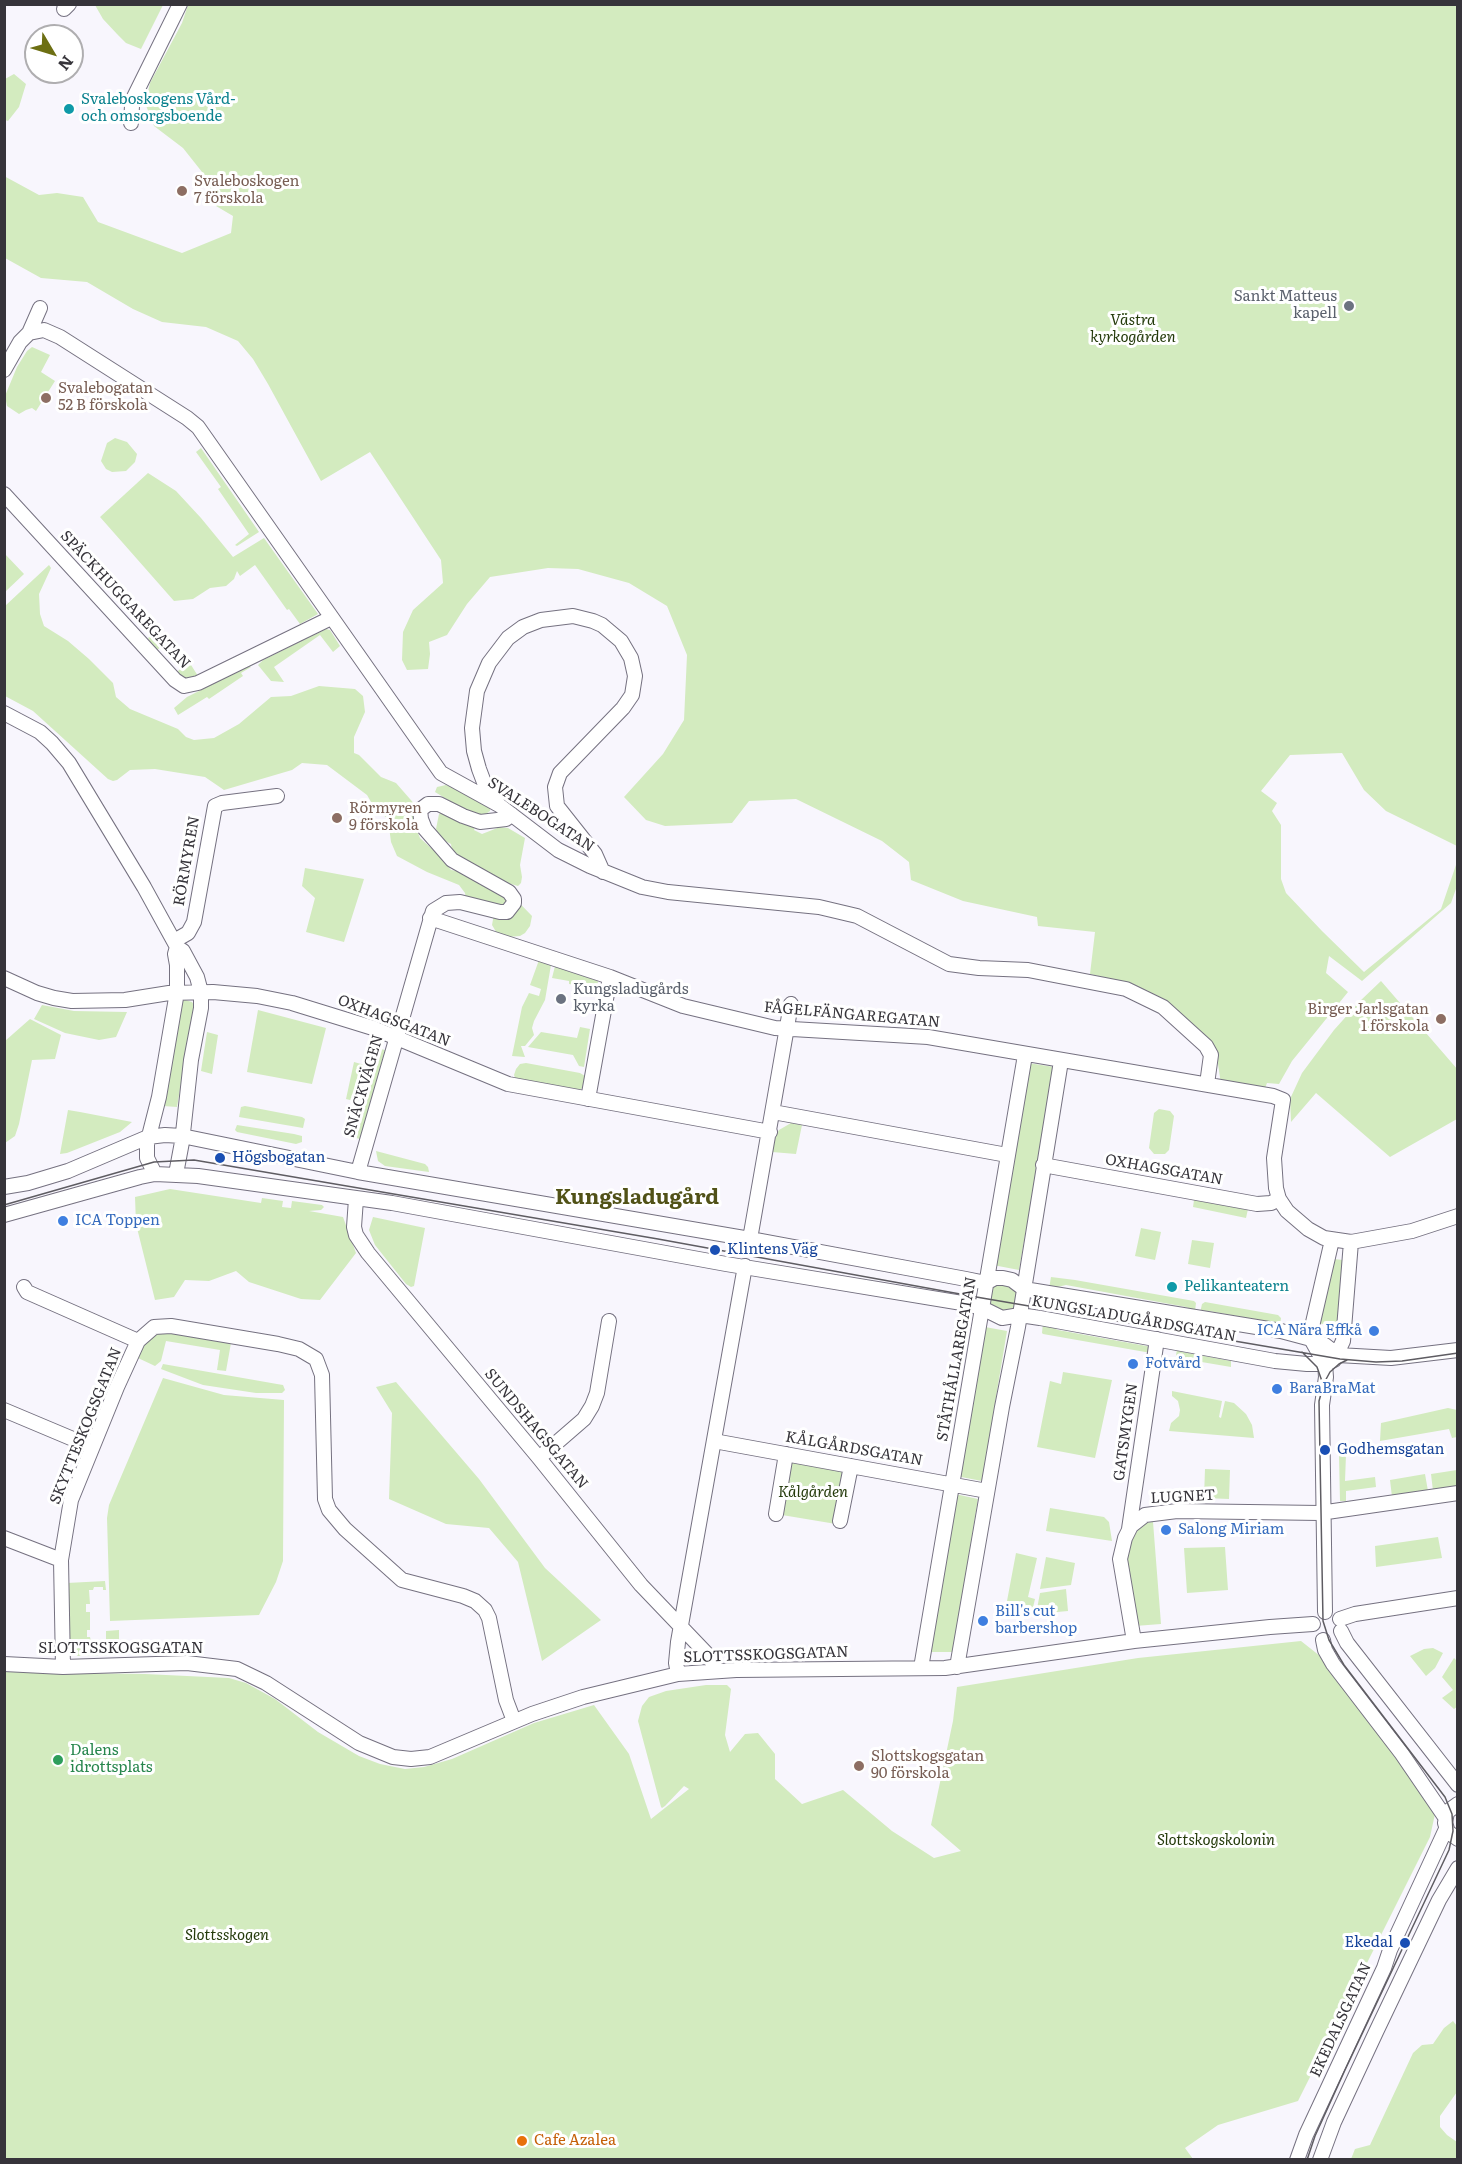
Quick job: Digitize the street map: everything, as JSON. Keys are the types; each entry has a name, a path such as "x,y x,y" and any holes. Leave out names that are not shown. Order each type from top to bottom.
{"street":[{"path":"131,123 134,97 180,4"},
{"path":"4,370 20,342 29,333 40,308"},
{"name":"SVALEBOGATAN","path":"29,333 44,330 60,337 194,423 441,772 507,811 558,850 603,872 642,887 661,891 834,909 857,915 950,964 1028,970 1126,988 1163,1007 1206,1046 1211,1055 1206,1084"},
{"name":"SPÄCKHUGGAREGATAN","path":"4,494 175,680 186,687 331,618"},
{"path":"430,918 433,910 440,905 453,902 507,912 512,908 514,899 505,889 452,860 425,829 420,810 428,804 439,804 480,822 488,823 506,819 507,811 484,785 474,751 472,728 477,691 489,663 508,638 523,627 549,618 573,616 602,625 621,641 631,658 635,676 632,695 623,708 560,772 555,787 557,806 595,854 603,872"},
{"path":"4,713 40,732 69,762 175,944 183,951 197,977 201,992 201,1008 191,1060 176,1174"},
{"name":"RÖRMYREN","path":"175,944 188,933 194,922 215,806 222,803 277,796"},
{"name":"FÅGELFÄNGAREGATAN","path":"430,918 610,977 683,1006 786,1029 928,1037 1273,1096 1283,1100 1274,1158 1279,1199"},
{"name":"SNÄCKVÄGEN","path":"358,1172 430,918"},
{"path":"155,1174 147,1158 148,1137 159,1097 177,992 175,944"},
{"path":"588,1099 610,977"},
{"name":"OXHAGSGATAN","path":"4,978 37,993 72,1001 125,1000 177,992 257,996 292,1003 336,1016 508,1084 770,1131"},
{"path":"750,1239 791,1004"},
{"name":"STÅTHÅLLAREGATAN","path":"921,1668 1025,1055"},
{"path":"957,1667 1020,1315 1061,1061"},
{"path":"773,1112 1007,1155"},
{"name":"KUNGSLADUGÅRDSGATAN","path":"4,1187 28,1183 68,1171 148,1137 182,1136 358,1172 750,1239 987,1283 995,1278 1003,1278 1012,1280 1024,1289 1270,1329 1311,1339 1325,1345 1338,1356"},
{"name":"OXHAGSGATAN","path":"1043,1165 1257,1204 1271,1203 1279,1199"},
{"name":"KUNGSLADUGÅRDSGATAN","path":"4,1215 155,1174 176,1174 392,1203 982,1308 1002,1318 1020,1315 1275,1360 1325,1364"},
{"name":"SUNDSHAGSGATAN","path":"356,1199 354,1227 356,1235 368,1253 539,1458 641,1585 707,1654 713,1663 714,1671"},
{"path":"1279,1199 1287,1211 1318,1235 1332,1240 1351,1242 1412,1231 1458,1216"},
{"path":"1325,1612 1322,1405 1326,1383 1325,1364 1311,1339 1311,1331 1332,1240"},
{"path":"1325,1364 1338,1356 1343,1341 1351,1242"},
{"path":"678,1674 676,1663 682,1627 746,1266"},
{"path":"24,1287 30,1293 138,1341"},
{"path":"539,1458 584,1419 592,1406 597,1394 609,1322"},
{"name":"SKYTTESKOGSGATAN","path":"63,1667 61,1560 71,1500 138,1341 154,1326 171,1326 278,1344 299,1349 316,1359 322,1375 326,1499 329,1510 345,1529 402,1580 463,1596 475,1601 485,1610 489,1618 506,1700 514,1721"},
{"name":"GATSMYGEN","path":"1129,1529 1157,1339"},
{"path":"1338,1356 1390,1358 1458,1350"},
{"path":"4,1410 92,1447"},
{"name":"KÅLGÅRDSGATAN","path":"714,1441 987,1491"},
{"path":"776,1514 786,1454"},
{"path":"840,1521 850,1466"},
{"name":"LUGNET","path":"1129,1529 1135,1521 1145,1515 1177,1511 1323,1513 1458,1493"},
{"path":"1129,1529 1120,1559 1134,1641"},
{"path":"4,1538 61,1560"},
{"path":"1458,1598 1362,1612 1340,1625 1332,1640 1323,1640 1316,1635 1313,1624 1316,1618 1325,1612 1334,1613 1340,1625 1347,1643 1458,1785"},
{"name":"SLOTTSSKOGSGATAN","path":"4,1664 63,1667 187,1663 237,1670 266,1683 359,1743 393,1757 411,1759 429,1757 514,1721 583,1697 678,1674 714,1671 957,1667 1134,1641 1313,1624"},
{"path":"1323,1640 1325,1650 1333,1664 1402,1754 1446,1823 1450,1835 1458,1839"},
{"path":"1446,1823 1450,1808 1458,1804"},
{"name":"EKEDALSGATAN","path":"1297,2160 1306,2135 1384,1968 1446,1823"},
{"path":"1320,2160 1334,2122 1376,2032 1442,1893 1458,1868"}],"green space":[{"path":"95,5 163,5 141,49 126,43 103,19"},
{"name":"Västra kyrkogården","path":"188,5 1457,5 1457,846 1386,811 1364,790 1342,753 1290,755 1261,791 1277,803 1272,811 1281,825 1281,879 1286,893 1364,972 1441,909 1457,862 1457,886 1451,903 1362,981 1329,956 1326,973 1348,992 1292,1061 1279,1084 1267,1083 1264,1091 1221,1084 1218,1064 1204,1035 1172,1006 1124,982 1090,974 1095,932 1038,926 1037,917 963,901 911,880 909,862 882,841 796,799 749,801 732,823 665,826 646,820 624,797 663,754 684,720 687,655 667,606 629,583 578,569 548,568 490,577 467,604 447,635 429,642 428,669 407,670 402,660 403,632 413,610 443,583 441,560 370,452 321,481 268,384 253,359 238,341 206,327 162,322 133,309 87,282 41,278 5,258 4,176 39,195 57,193 83,197 98,222 182,253 231,233 233,216 216,206 206,177 183,148 154,126 145,103 150,83 182,23"},
{"path":"14,74 26,84 19,107 8,121 5,120 5,79"},
{"path":"32,347 50,355 41,372 55,381 36,411 32,408 19,414 7,406 5,396 17,367"},
{"path":"115,438 127,442 137,454 135,462 126,471 112,472 106,469 101,461 107,443"},
{"path":"201,448 259,532 237,546 235,545 249,534 218,489 221,487 196,452"},
{"path":"148,473 176,491 233,557 264,538 318,614 300,624 289,609 287,610 255,565 240,576 237,571 234,579 226,586 210,588 193,599 174,601 100,517"},
{"path":"5,554 24,574 5,592"},
{"path":"49,565 51,568 39,594 40,614 44,626 68,641 89,659 113,683 116,697 130,709 178,729 186,737 194,740 214,738 239,724 271,697 291,696 319,686 355,689 363,696 365,712 354,737 354,753 359,755 381,777 396,783 417,807 420,838 441,857 451,870 457,871 463,864 453,857 451,844 441,839 436,829 439,814 445,811 454,813 458,806 435,792 437,787 446,785 463,792 471,781 490,802 490,811 477,820 474,830 482,834 500,827 508,828 525,838 520,865 521,883 518,886 497,880 532,916 530,926 525,933 508,937 498,935 492,925 494,914 466,900 465,893 459,885 397,856 391,842 388,819 374,807 367,795 327,765 302,763 292,770 224,790 205,777 155,769 130,770 117,780 108,779 33,711 5,696 5,606"},
{"path":"326,629 330,630 340,646 333,652 320,635 274,667 284,682 271,681 258,665 263,660"},
{"path":"156,632 169,639 171,642 169,644 176,652 179,650 186,657 198,676 185,680 177,672 184,665 166,643 157,650 150,642 148,638"},
{"path":"251,667 241,673 243,676 209,699 207,697 178,715 174,708 187,697"},
{"path":"305,868 364,879 344,942 306,932 315,898 302,886"},
{"path":"539,960 551,965 545,1000 534,1021 532,1028 534,1035 525,1046 521,1046 525,1057 512,1056 522,1007 529,993 539,996 541,989 530,985"},
{"path":"555,966 598,981 596,996 575,992 576,985 569,984 569,981 552,978"},
{"path":"1381,981 1458,1070 1457,1119 1390,1157 1316,1093 1291,1122 1290,1099 1302,1073 1334,1030"},
{"path":"185,1000 194,1005 177,1107 163,1106 181,1001"},
{"path":"42,1005 74,1011 127,1012 116,1037 99,1040 65,1033 34,1019"},
{"path":"258,1010 326,1028 312,1084 247,1072"},
{"path":"30,1019 61,1035 55,1059 32,1060 19,1124 15,1136 5,1143 5,1041"},
{"path":"580,1027 590,1029 584,1067 579,1066 573,1055 528,1047 541,1032 577,1038"},
{"path":"207,1032 218,1035 212,1074 201,1071"},
{"path":"381,1049 385,1050 360,1139 356,1138"},
{"path":"354,1062 368,1066 358,1102 346,1099"},
{"path":"526,1063 580,1073 585,1076 582,1088 579,1091 516,1080 514,1075 516,1069 520,1064"},
{"path":"1028,1063 1054,1067 1019,1270 993,1265"},
{"path":"241,1107 302,1117 305,1119 303,1128 239,1117"},
{"path":"1159,1109 1170,1111 1174,1116 1169,1150 1165,1154 1154,1154 1149,1148 1154,1113"},
{"path":"68,1110 132,1122 120,1132 60,1154"},
{"path":"791,1123 802,1125 796,1154 772,1152 779,1130"},
{"path":"237,1125 302,1136 302,1142 296,1144 237,1132 235,1130"},
{"path":"376,1151 425,1164 429,1172 385,1166 378,1161"},
{"path":"170,1189 261,1203 262,1198 283,1201 282,1207 291,1208 292,1201 322,1205 324,1207 321,1210 309,1211 343,1217 356,1253 320,1300 301,1299 249,1282 236,1271 209,1281 185,1280 174,1297 155,1300 136,1224 135,1197"},
{"path":"1194,1200 1248,1209 1246,1218 1193,1207"},
{"path":"373,1217 425,1228 414,1286 406,1284 375,1245 369,1230"},
{"path":"1141,1228 1161,1232 1155,1260 1135,1256"},
{"path":"1192,1240 1214,1243 1210,1268 1188,1264"},
{"path":"1333,1259 1344,1260 1338,1327 1318,1323"},
{"path":"1051,1277 1194,1301 1195,1311 1186,1307 1066,1285 1049,1289"},
{"path":"994,1285 1013,1285 1018,1293 1016,1305 1008,1314 990,1306 990,1291"},
{"path":"1205,1302 1278,1315 1281,1318 1280,1326 1209,1311 1200,1313 1202,1304"},
{"path":"1043,1322 1058,1330 1152,1347 1151,1353 1043,1334"},
{"path":"985,1327 1007,1331 982,1481 956,1476"},
{"path":"161,1332 231,1343 226,1371 217,1370 220,1350 166,1341 161,1361 155,1366 138,1358 146,1341"},
{"path":"1177,1348 1183,1352 1231,1361 1231,1367 1178,1358"},
{"path":"163,1364 283,1385 285,1390 282,1393 256,1393 203,1385 161,1369"},
{"path":"1063,1372 1112,1380 1095,1458 1037,1447 1050,1381 1061,1384"},
{"path":"163,1378 224,1395 284,1400 283,1561 276,1582 259,1615 110,1621 107,1518 109,1505"},
{"path":"396,1382 479,1479 545,1568 601,1620 542,1661 518,1562 489,1528 446,1524 389,1499 392,1413 376,1387"},
{"path":"1172,1391 1222,1401 1219,1417 1221,1418 1225,1401 1234,1403 1246,1414 1252,1425 1254,1438 1169,1431 1171,1423 1179,1416 1180,1410 1178,1401 1172,1396"},
{"path":"1448,1408 1457,1410 1457,1437 1452,1438 1449,1429 1380,1441 1381,1423"},
{"path":"1339,1455 1346,1455 1345,1481 1375,1477 1376,1487 1346,1491 1346,1501 1340,1501"},
{"name":"Kålgården","path":"790,1462 845,1471 836,1524 782,1515"},
{"path":"1205,1469 1230,1470 1229,1499 1204,1498"},
{"path":"1457,1470 1457,1488 1433,1491 1431,1474"},
{"path":"1425,1474 1428,1491 1392,1497 1390,1480"},
{"path":"955,1494 978,1499 953,1652 926,1652"},
{"path":"1050,1508 1104,1517 1109,1522 1112,1541 1046,1531"},
{"path":"1153,1522 1161,1624 1135,1626 1126,1557 1130,1543 1139,1528 1145,1523"},
{"path":"1438,1537 1442,1558 1376,1567 1375,1546"},
{"path":"1225,1547 1228,1590 1187,1593 1184,1548"},
{"path":"1016,1553 1037,1558 1028,1597 1035,1599 1031,1616 1025,1617 1023,1608 1012,1610 1013,1602 1007,1601"},
{"path":"1046,1557 1075,1563 1071,1585 1040,1589"},
{"path":"105,1581 106,1590 103,1590 103,1587 94,1587 93,1590 89,1590 90,1604 86,1604 86,1612 90,1612 90,1630 87,1630 87,1637 90,1637 91,1641 106,1641 106,1631 119,1630 119,1655 77,1656 68,1646 67,1583"},
{"path":"1066,1589 1068,1611 1036,1614 1040,1593"},
{"name":"Slottsskogen","path":"1301,1641 1320,1656 1390,1748 1435,1814 1430,1837 1298,2101 1218,2125 1185,2148 1193,2159 5,2160 5,1672 229,1678 246,1683 275,1699 318,1732 359,1756 380,1764 405,1769 424,1767 452,1759 534,1723 594,1705 629,1754 651,1819 689,1789 684,1786 665,1806 661,1807 638,1721 642,1706 649,1697 666,1691 706,1685 727,1685 731,1689 725,1735 730,1752 745,1734 758,1733 775,1754 775,1779 802,1804 843,1790 892,1831 934,1858 961,1851 931,1825 953,1721 957,1687 1138,1658"},
{"path":"1433,1648 1443,1653 1435,1668 1426,1676 1410,1656 1424,1649"},
{"path":"1454,1658 1457,1661 1458,1706 1454,1709 1442,1698 1453,1690 1442,1677"},
{"path":"1453,2021 1457,2026 1457,2092 1440,2116 1440,2127 1457,2142 1457,2159 1351,2159 1355,2149 1370,2145 1413,2053 1422,2045 1433,2044 1444,2028"}],"tram line":[{"path":"4,1205 154,1162 194,1160 1340,1359 1376,1362 1402,1361 1458,1353"},
{"path":"1302,1352 1317,1367 1324,1387"},
{"path":"1307,2160 1315,2136 1345,2070 1449,1850 1453,1831 1452,1814 1445,1797 1344,1665 1329,1640 1323,1621 1319,1401 1330,1372 1347,1360"}],"place":[{"name":"Svaleboskogens Vård- och omsorgsboende","path":"69,109"},
{"name":"Svaleboskogen 7 förskola","path":"182,191"},
{"name":"Sankt Matteus kapell","path":"1349,306"},
{"name":"Svalebogatan 52 B förskola","path":"46,398"},
{"name":"Rörmyren 9 förskola","path":"337,818"},
{"name":"Kungsladugårds kyrka","path":"561,999"},
{"name":"Birger Jarlsgatan 1 förskola","path":"1441,1019"},
{"name":"Högsbogatan","path":"220,1158"},
{"name":"ICA Toppen","path":"63,1221"},
{"name":"Klintens Väg","path":"715,1250"},
{"name":"Pelikanteatern","path":"1172,1287"},
{"name":"ICA Nära Effkå","path":"1374,1331"},
{"name":"Fotvård","path":"1133,1364"},
{"name":"BaraBraMat","path":"1277,1389"},
{"name":"Godhemsgatan","path":"1325,1450"},
{"name":"Salong Miriam","path":"1166,1530"},
{"name":"Bill's cut barbershop","path":"983,1621"},
{"name":"Dalens idrottsplats","path":"58,1760"},
{"name":"Slottskogsgatan 90 förskola","path":"859,1766"},
{"name":"Ekedal","path":"1405,1943"},
{"name":"Cafe Azalea","path":"522,2141"}],"district":[{"name":"Kungsladugård","path":"637,1198"}],"park label":[{"name":"Slottskogskolonin","path":"1216,1841"}]}
